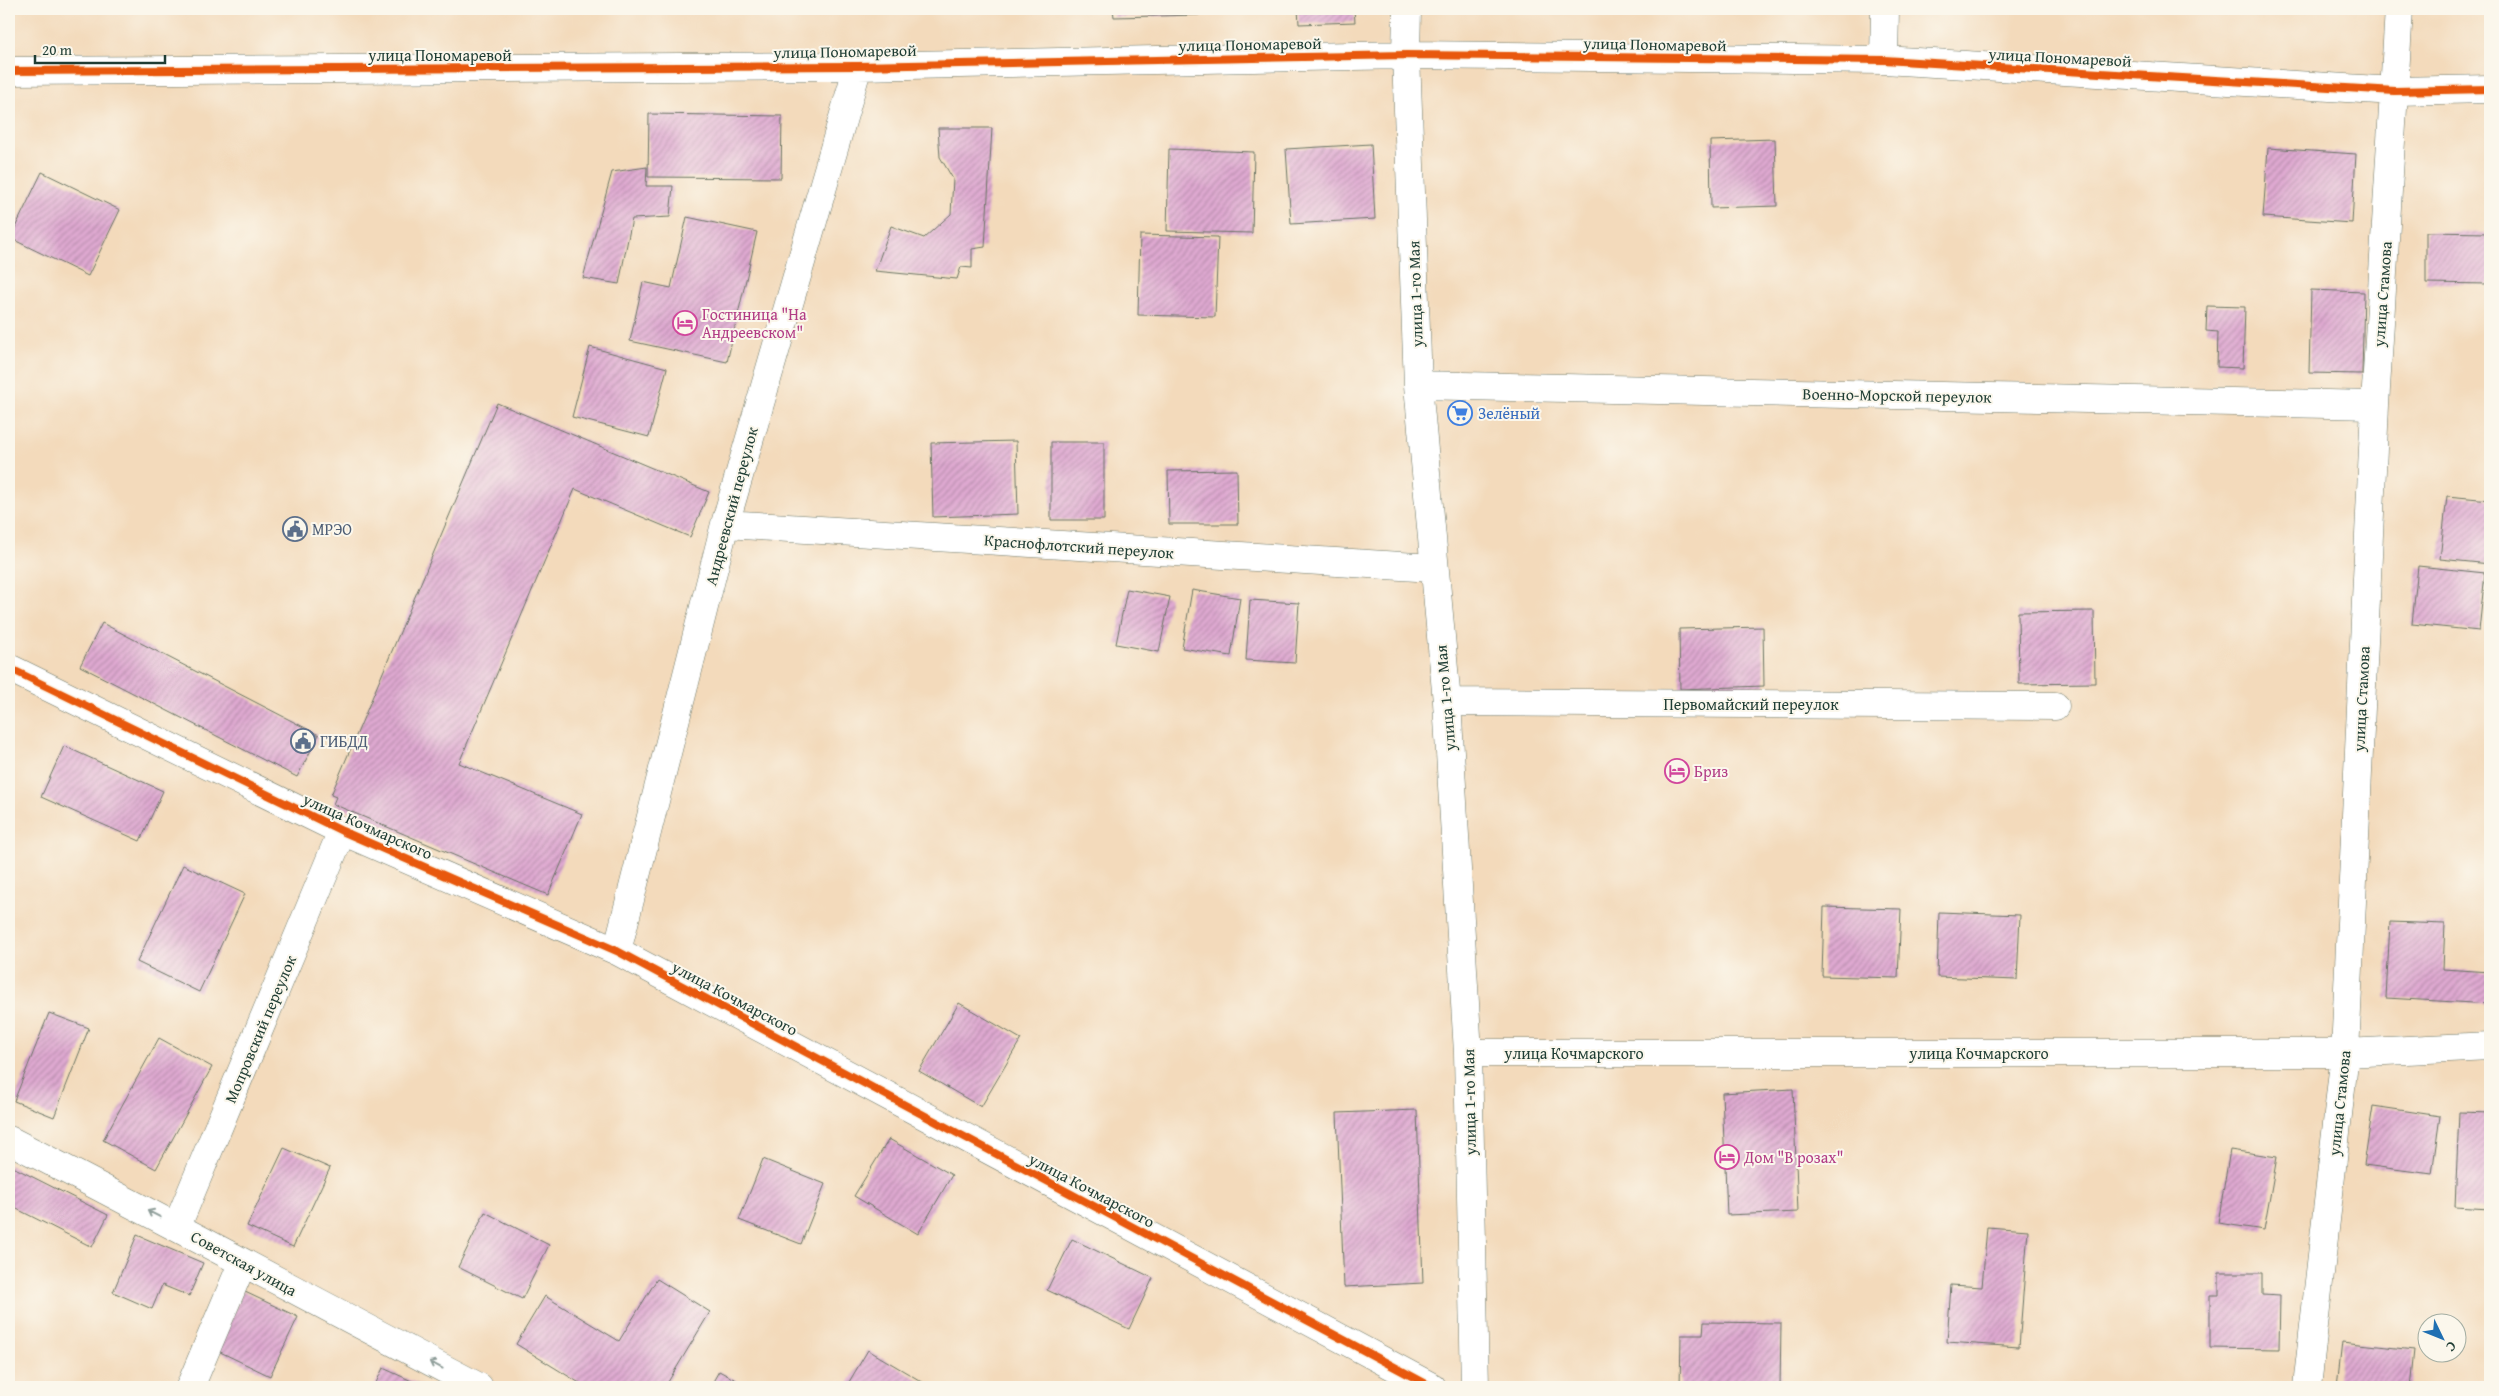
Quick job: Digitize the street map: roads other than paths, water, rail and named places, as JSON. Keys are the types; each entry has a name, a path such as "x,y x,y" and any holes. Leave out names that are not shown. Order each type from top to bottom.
{"street":[{"name":"улица 1-го Мая","path":"1407,9 1406,55 1418,385 1433,568 1447,702 1468,1053 1474,1387"},
{"path":"1884,60 1885,9"},
{"name":"улица Стамова","path":"2307,1387 2345,1053 2375,405 2399,9"},
{"name":"улица Пономаревой","path":"9,71 858,66 1406,55 1884,60 2395,92 2490,89"},
{"name":"Андреевский переулок","path":"617,951 725,524 858,66"},
{"name":"Военно-Морской переулок","path":"1418,385 2375,405"},
{"name":"Краснофлотский переулок","path":"725,524 1433,568"},
{"name":"улица Кочмарского","path":"10,672 342,831 617,951 1432,1387"},
{"name":"Первомайский переулок","path":"1447,702 2055,706"},
{"name":"Мопровский переулок","path":"178,1226 342,831"},
{"name":"улица Кочмарского","path":"1468,1053 2345,1053 2490,1046"},
{"name":"Советская улица","path":"9,1140 178,1226 242,1264 479,1387"},
{"path":"190,1387 242,1264"}],"place":[{"name":"Гостиница \"На Андреевском\"","path":"685,323"},
{"name":"Зелёный","path":"1460,413"},
{"name":"МРЭО","path":"295,529"},
{"name":"ГИБДД","path":"303,741"},
{"name":"Бриз","path":"1677,771"},
{"name":"Дом \"В розах\"","path":"1727,1157"}]}
